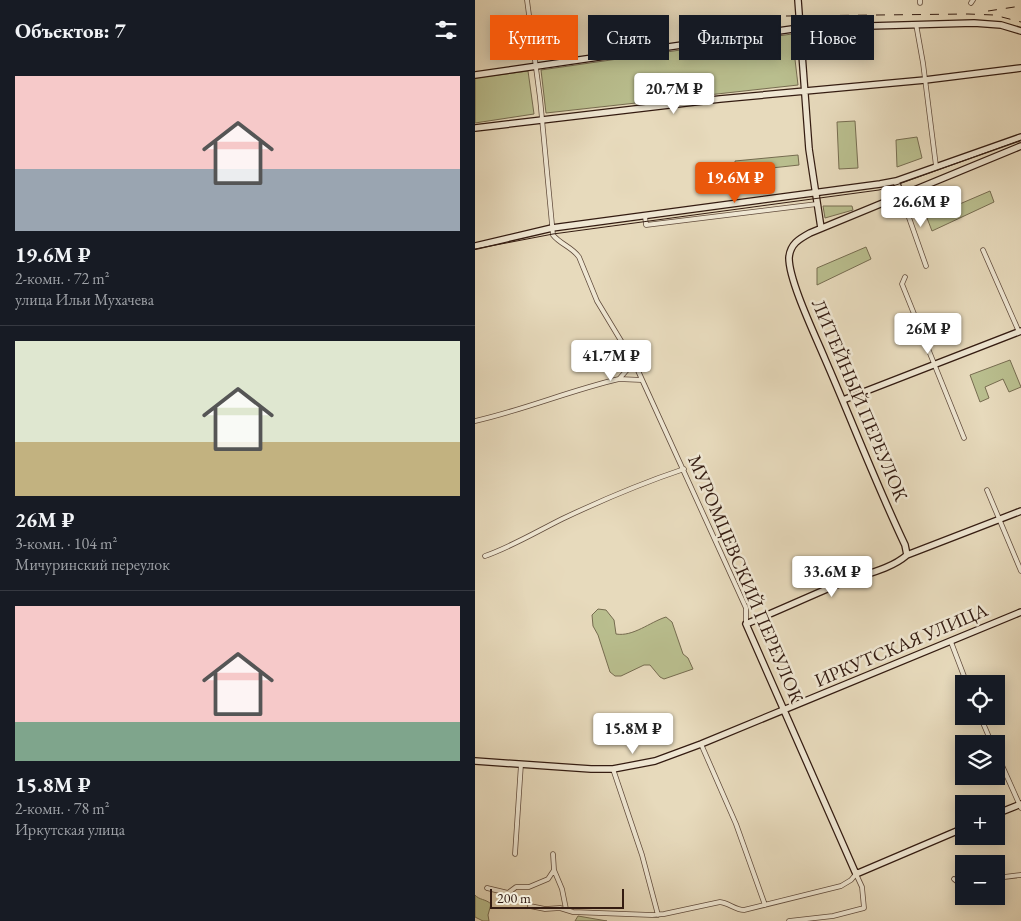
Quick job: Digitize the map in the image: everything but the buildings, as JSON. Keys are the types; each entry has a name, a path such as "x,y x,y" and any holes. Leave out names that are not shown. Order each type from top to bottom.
{"main road":[{"path":"798,0 799,15"},
{"path":"874,25 988,24 1001,25 1021,31"},
{"path":"475,75 791,29"},
{"path":"802,60 809,149 821,228 1021,146"},
{"path":"475,128 711,100 925,80 1021,68"},
{"path":"475,246 552,228 815,194 896,181 1021,136"},
{"path":"896,181 901,195"},
{"name":"ЛИТЕЙНЫЙ ПЕРЕУЛОК","path":"821,228 794,244 789,255 791,270 805,312 905,545 907,555"},
{"path":"843,400 1020,331"},
{"path":"746,624 847,581 893,564 907,555 1021,511"},
{"name":"ИРКУТСКАЯ УЛИЦА","path":"475,761 613,769 655,761 785,710 1021,612"},
{"name":"МУРОМЦЕВСКИЙ ПЕРЕУЛОК","path":"746,624 856,874"},
{"path":"1005,811 1021,805"},
{"path":"856,874 955,832"}],"street":[{"path":"527,0 542,120 552,228"},
{"path":"916,24 937,166"},
{"path":"901,195 926,266"},
{"path":"645,216 646,225 817,204"},
{"name":"МУРОМЦЕВСКИЙ ПЕРЕУЛОК","path":"552,228 553,235 559,242 569,247 579,257 597,301 635,364 684,468 746,608 746,624"},
{"path":"983,250 1020,331"},
{"path":"905,277 902,284 964,438"},
{"path":"619,379 635,364"},
{"path":"475,421 546,401 595,384 619,379 642,380"},
{"path":"485,556 508,548 563,519 638,485 684,468"},
{"path":"987,490 1021,571"},
{"path":"951,642 964,675"},
{"path":"701,744 739,831 765,905"},
{"path":"515,854 521,764"},
{"path":"613,769 642,855 658,915"},
{"path":"1005,771 1021,805"},
{"path":"553,854 554,870 562,889 566,909"},
{"path":"487,888 508,893 516,887 529,887 548,879 554,870"},
{"path":"530,906 545,909 566,909 573,912 658,915 720,902 741,910 841,886 851,880 856,874 862,887 864,908 833,916 789,921"},
{"path":"1005,877 1021,875"}],"green space":[{"path":"791,34 791,60 795,60 798,85 546,113 541,70 611,60 669,60 669,52 679,50 679,60 781,60 781,36"},
{"path":"528,71 534,114 475,123 475,78"},
{"path":"855,121 858,168 839,169 837,122"},
{"path":"917,137 922,158 897,167 896,140"},
{"path":"798,155 799,165 735,172 735,161"},
{"path":"990,191 994,202 932,231 927,218"},
{"path":"823,206 852,206 853,210 825,218"},
{"path":"866,247 871,259 817,285 817,268"},
{"path":"1010,360 1021,387 1009,392 1003,379 985,387 989,398 980,402 970,375"},
{"path":"598,609 606,610 614,620 616,634 635,631 666,617 672,622 683,654 688,658 693,669 664,679 650,665 644,665 621,676 615,676 610,672 598,635 593,626 592,615"},
{"path":"475,895 491,904 488,915 489,921 483,921 475,917"},
{"path":"578,916 607,921 575,921"}],"tram line":[{"path":"475,249 553,234 879,190 1021,140"}],"railway":[{"path":"988,11 1021,6"},
{"path":"781,16 968,14 994,15 1021,22"}]}
